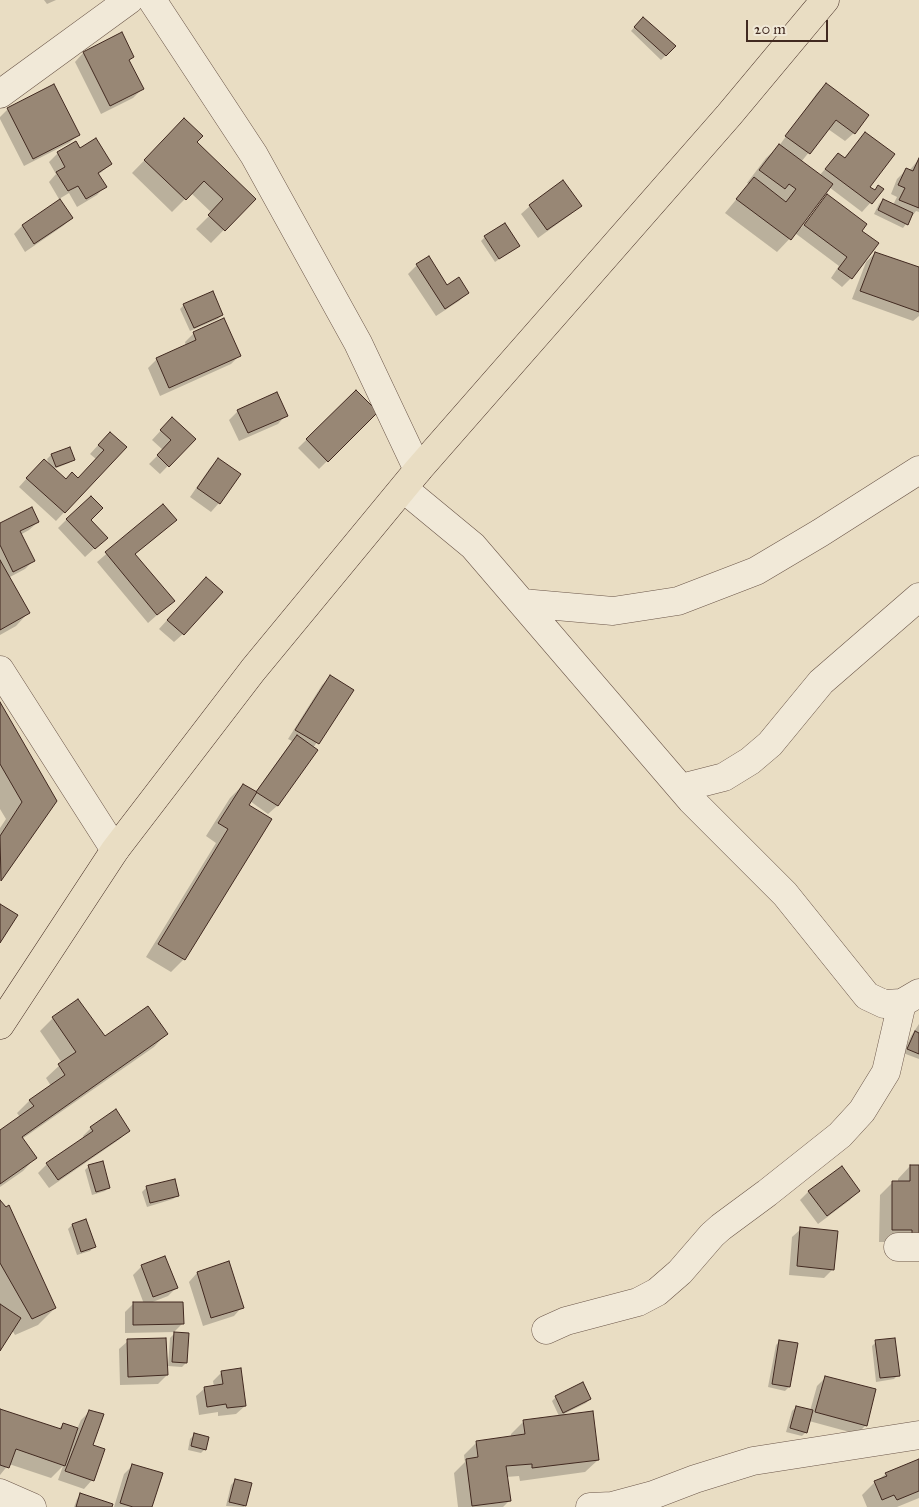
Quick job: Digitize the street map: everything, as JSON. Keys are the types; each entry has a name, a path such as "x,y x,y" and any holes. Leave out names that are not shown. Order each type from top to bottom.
{"main road":[{"path":"0,1025 115,850 253,670 411,479 729,115 825,0"}],"street":[{"path":"0,94 129,0"},
{"path":"152,0 254,155 358,343 411,479 473,546 691,800 785,894 867,996 884,1004 911,998"},
{"path":"522,603 613,611 678,601 756,571 919,470"},
{"path":"681,788 724,777 750,761 770,744 821,682 919,597"},
{"path":"0,670 115,850"},
{"path":"546,1330 566,1321 638,1302 658,1292 680,1272 721,1227 840,1135 862,1111 886,1072 911,998"},
{"path":"590,1507 612,1506 653,1495 695,1479 753,1461 919,1435"},
{"path":"0,1493 32,1507"}],"building":[{"path":"643,17 676,46 666,56 634,27"},
{"path":"122,32 134,57 129,60 144,89 110,106 83,52"},
{"path":"826,83 869,115 855,134 836,120 810,154 785,136"},
{"path":"54,84 80,135 33,159 7,108"},
{"path":"184,118 203,136 197,142 256,199 225,231 208,215 223,199 204,181 186,200 144,160"},
{"path":"865,132 895,154 870,187 875,190 878,185 884,189 872,204 825,169 838,153 845,158"},
{"path":"96,138 112,164 98,173 107,187 86,199 78,186 68,191 56,172 65,167 57,152 76,141 80,148"},
{"path":"779,144 833,184 791,240 736,199 754,177 786,202 796,189 789,184 785,189 759,170"},
{"path":"919,158 919,208 899,200 905,188 898,185 906,168 913,171"},
{"path":"563,180 582,206 547,230 529,205"},
{"path":"827,194 867,224 862,231 879,243 852,279 838,269 847,257 804,225"},
{"path":"60,199 73,218 34,244 22,225"},
{"path":"883,199 913,213 908,225 878,210"},
{"path":"505,223 520,246 499,259 484,236"},
{"path":"875,252 919,267 919,312 860,291"},
{"path":"429,256 447,285 459,277 469,293 445,309 416,264"},
{"path":"213,291 223,315 194,328 183,304"},
{"path":"224,318 241,356 169,388 156,358 196,340 193,332"},
{"path":"356,390 378,412 328,462 306,439"},
{"path":"277,392 288,416 248,433 237,410"},
{"path":"172,417 196,439 169,467 157,455 171,440 160,430"},
{"path":"110,432 127,447 65,513 26,478 44,459 66,479 72,472 78,478 104,450 98,445"},
{"path":"70,447 75,460 56,467 51,454"},
{"path":"218,458 241,474 220,504 197,488"},
{"path":"91,496 103,508 91,520 108,538 95,549 66,519"},
{"path":"163,504 177,520 135,554 175,601 157,615 105,552"},
{"path":"32,507 39,522 20,531 35,561 13,572 0,545 0,523"},
{"path":"0,560 30,613 0,630"},
{"path":"206,577 223,592 184,635 167,620"},
{"path":"330,675 354,690 319,744 295,730"},
{"path":"0,702 57,801 1,881 0,836 22,802 0,764"},
{"path":"297,735 318,750 278,806 256,792"},
{"path":"243,784 257,792 249,805 272,819 185,960 158,944 228,829 218,823"},
{"path":"0,904 18,915 0,943"},
{"path":"78,999 105,1036 148,1006 168,1034 22,1137 37,1158 0,1184 0,1130 34,1106 29,1100 65,1075 58,1064 76,1052 52,1017"},
{"path":"915,1031 919,1033 919,1054 907,1049"},
{"path":"116,1109 130,1131 58,1180 46,1163 93,1131 90,1127"},
{"path":"103,1161 110,1188 96,1192 88,1165"},
{"path":"910,1165 919,1165 919,1234 912,1234 912,1230 892,1230 892,1181 910,1181"},
{"path":"842,1166 860,1191 827,1216 808,1191"},
{"path":"175,1179 179,1196 150,1203 146,1186"},
{"path":"0,1200 6,1207 9,1205 56,1308 32,1319 0,1263"},
{"path":"86,1219 96,1247 81,1252 72,1224"},
{"path":"800,1227 838,1231 834,1270 797,1266"},
{"path":"165,1256 178,1288 153,1297 141,1265"},
{"path":"229,1261 244,1308 211,1318 197,1272"},
{"path":"133,1302 183,1302 184,1324 133,1325"},
{"path":"0,1304 21,1318 0,1351"},
{"path":"174,1332 189,1333 187,1363 172,1362"},
{"path":"166,1338 168,1375 128,1377 127,1339"},
{"path":"895,1338 900,1376 880,1378 875,1340"},
{"path":"779,1340 798,1343 790,1387 772,1384"},
{"path":"241,1368 246,1406 227,1408 226,1404 207,1407 204,1387 223,1384 221,1371"},
{"path":"825,1376 876,1389 867,1426 815,1412"},
{"path":"583,1382 591,1399 563,1413 555,1396"},
{"path":"796,1406 813,1410 807,1433 790,1428"},
{"path":"0,1409 61,1429 63,1423 78,1428 65,1466 16,1449 9,1468 0,1465"},
{"path":"89,1410 104,1414 93,1445 105,1449 94,1481 65,1471"},
{"path":"593,1411 599,1460 532,1468 532,1464 506,1466 511,1501 472,1506 466,1459 478,1457 476,1441 525,1434 523,1420"},
{"path":"194,1433 209,1437 206,1450 191,1446"},
{"path":"919,1459 919,1491 897,1500 894,1495 882,1500 874,1481 887,1476 885,1473"},
{"path":"132,1464 163,1473 152,1507 133,1507 120,1503"},
{"path":"235,1479 252,1483 246,1506 229,1502"},
{"path":"80,1493 113,1504 112,1507 76,1507"}]}
